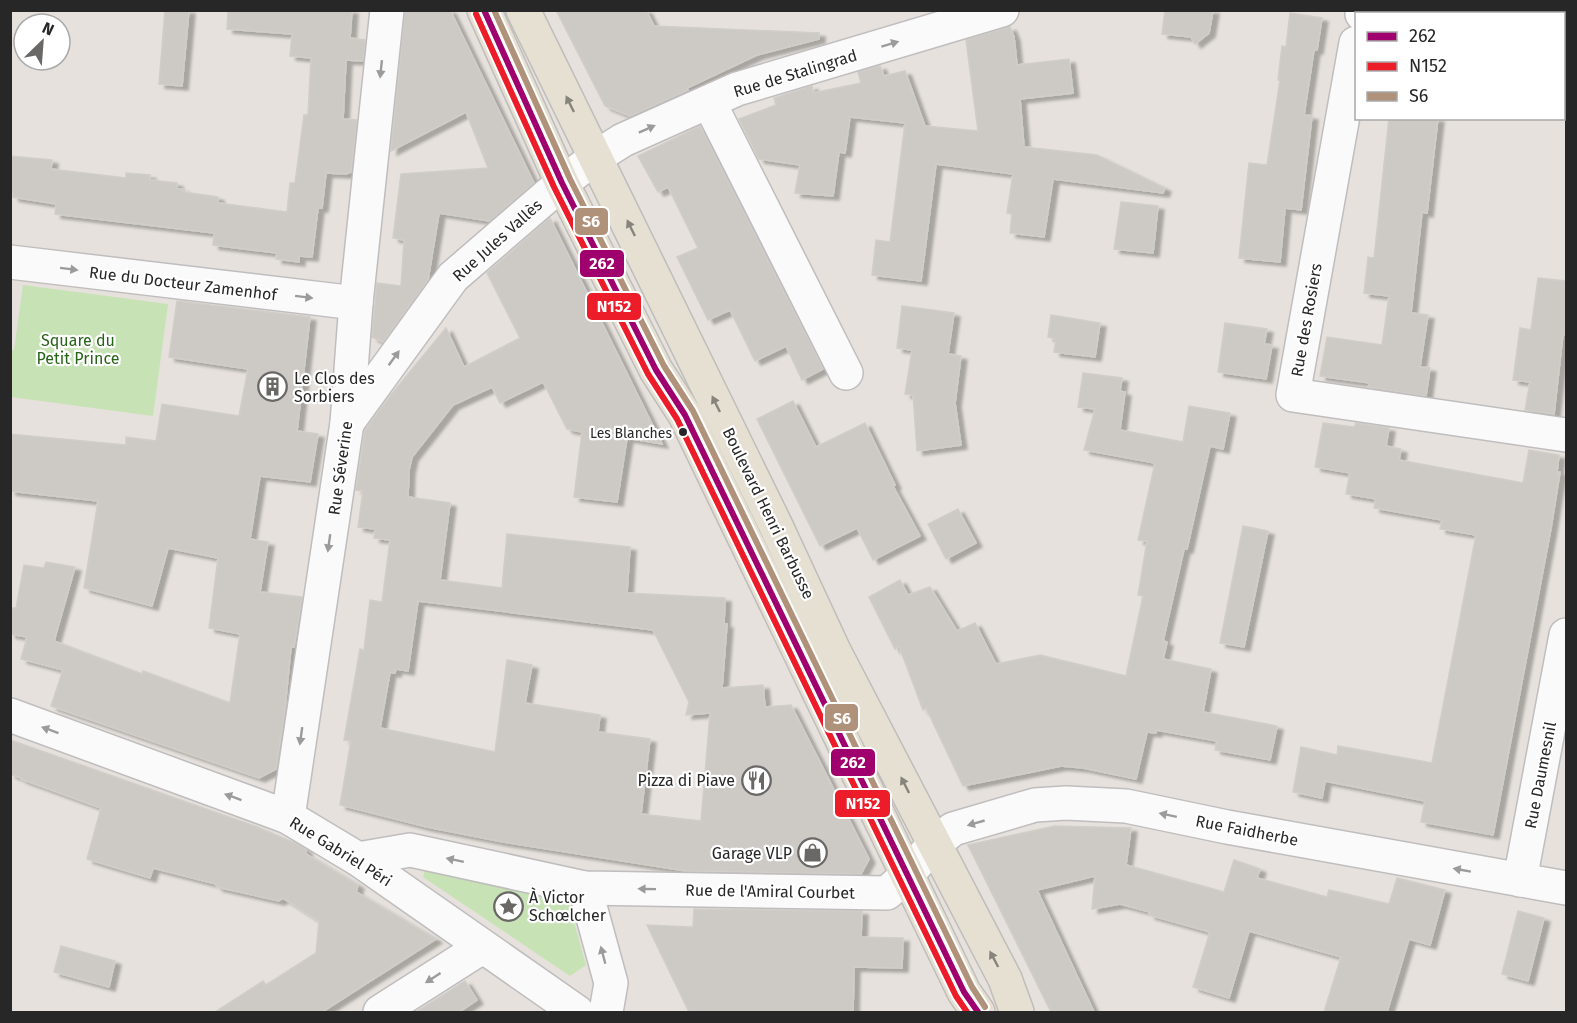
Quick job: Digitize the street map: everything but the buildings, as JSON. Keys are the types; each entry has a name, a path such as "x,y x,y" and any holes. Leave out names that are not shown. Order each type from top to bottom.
{"main road":[{"name":"Boulevard Henri Barbusse","path":"484,10 562,183 656,370 686,415 964,992 978,1012"},
{"name":"Boulevard Henri Barbusse","path":"524,10 776,526 834,651 1005,979 1017,1012"}],"street":[{"name":"Rue Séverine","path":"288,817 347,423 356,303 387,10"},
{"name":"Rue de Stalingrad","path":"596,157 623,140 736,89 1002,10"},
{"name":"Rue des Rosiers","path":"1355,49 1293,395 1566,435"},
{"path":"709,102 846,373"},
{"name":"Rue Jules Vallès","path":"347,423 453,277 562,183 596,157"},
{"name":"Rue du Docteur Zamenhof","path":"10,262 356,303"},
{"name":"Rue Daumesnil","path":"1520,880 1566,634"},
{"name":"Rue Gabriel Péri","path":"10,715 288,817 358,859 577,1012"},
{"name":"Rue Faidherbe","path":"934,844 953,829 1035,805 1066,803 1126,806 1227,827 1566,888"},
{"name":"Rue de l'Amiral Courbet","path":"358,859 410,850 585,888 887,893 908,874 934,844"},
{"path":"585,888 611,983 606,1012"},
{"path":"380,1012 483,947"}],"path":[{"path":"507,894 517,897 522,906 519,915 510,920 500,917 495,908 498,898 507,894"}],"green space":[{"name":"Square du Petit Prince","path":"23,285 168,304 153,416 11,397 11,350 14,350"},
{"path":"426,866 567,897 586,965 570,976 423,877"}],"transit line":[{"name":"262","path":"484,10 562,183 656,370 685,415 964,992 978,1012"},
{"name":"S6","path":"494,10 570,179 664,366 693,411 972,987 985,1007"},
{"name":"N152","path":"476,14 554,187 648,374 677,419 956,996 967,1012"}],"place":[{"name":"Le Clos des Sorbiers","path":"273,387"},
{"name":"Les Blanches","path":"683,432"},
{"name":"Pizza di Piave","path":"756,780"},
{"name":"Garage VLP","path":"813,853"},
{"name":"À Victor Schœlcher","path":"508,906"}]}
